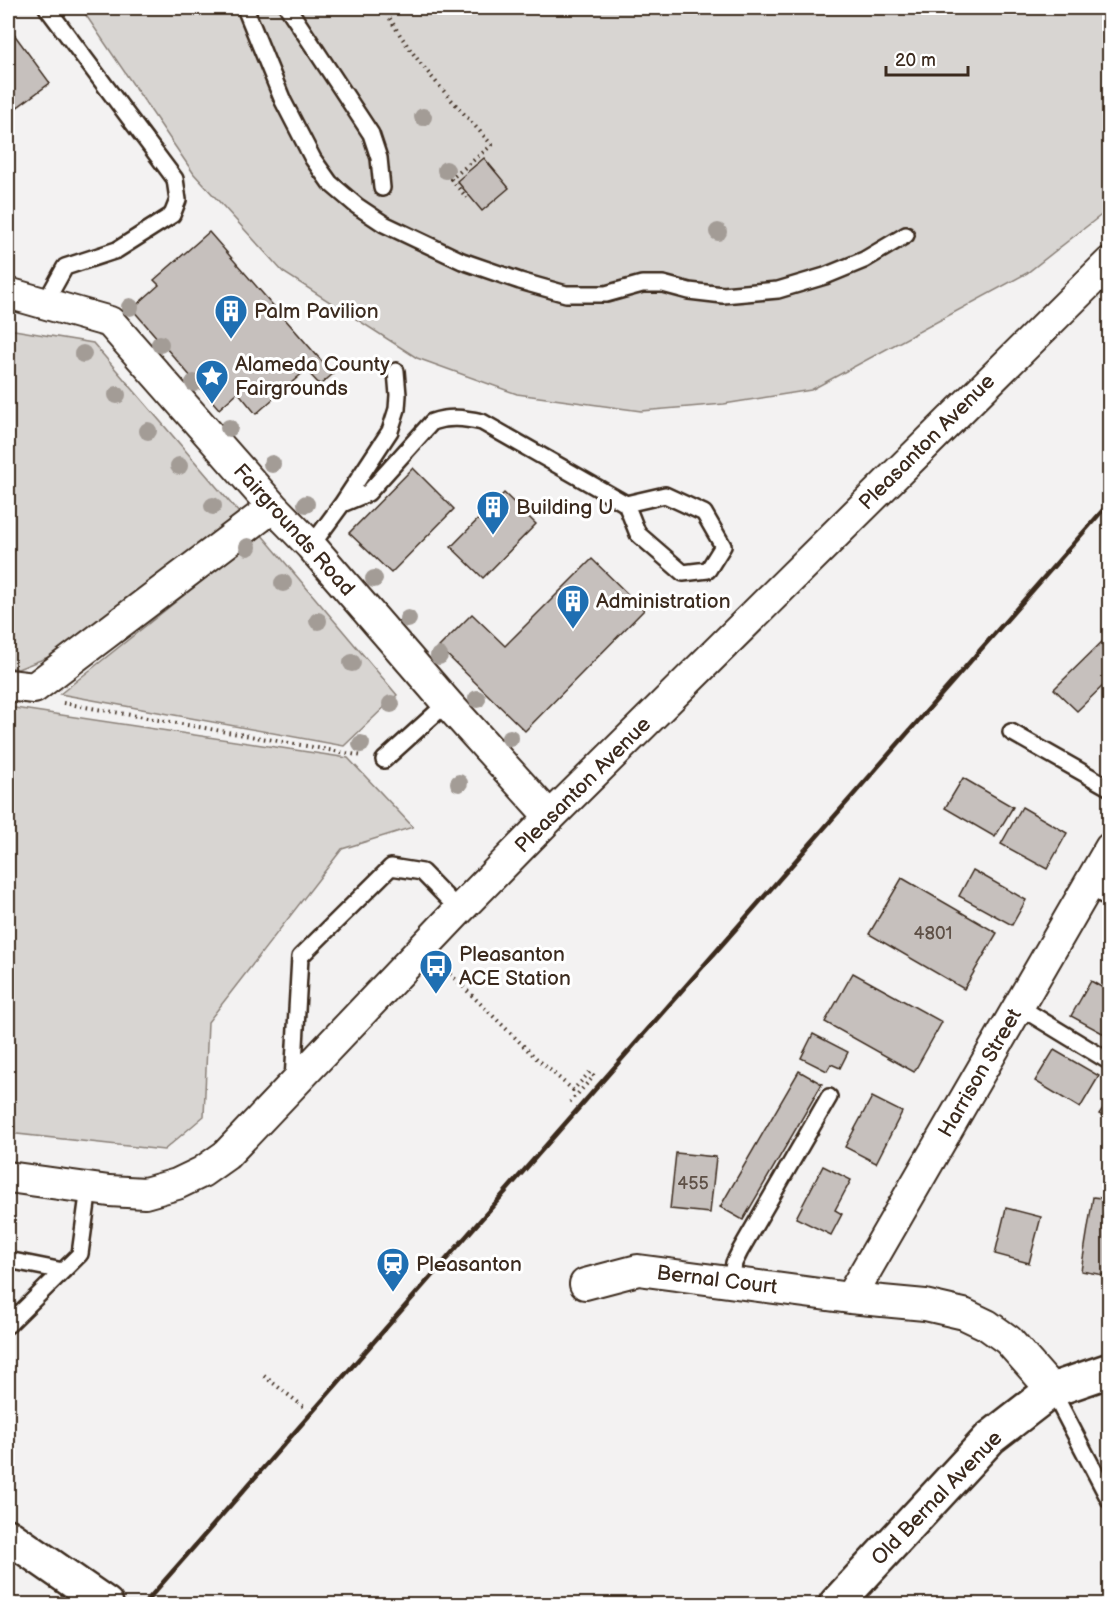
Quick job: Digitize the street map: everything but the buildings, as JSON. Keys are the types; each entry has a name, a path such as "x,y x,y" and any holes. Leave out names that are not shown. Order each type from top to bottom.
{"street":[{"name":"Pleasanton Avenue","path":"8,1177 145,1193 177,1184 201,1172 226,1155 550,817 1110,261"},
{"name":"Fairgrounds Road","path":"8,293 110,322 273,507 311,546 447,704 550,817"},
{"path":"21,687 273,507"},
{"name":"Harrison Street","path":"850,1298 1018,1006 1099,892 1110,848"},
{"name":"Bernal Court","path":"585,1284 638,1270 850,1298 925,1305 964,1314 987,1325 1008,1340 1052,1390"},
{"name":"Old Bernal Avenue","path":"836,1605 990,1438 1052,1390 1110,1370"},
{"path":"8,1536 106,1605"}],"lane":[{"path":"45,303 65,267 117,250 172,215 178,200 175,179 47,8"},
{"path":"245,8 283,101 313,159 330,183 357,206 384,224 462,261 520,281 566,294 606,294 642,284 663,284 689,291 723,295 778,290 825,276 864,260 906,235"},
{"path":"288,8 372,134 379,159 382,188"},
{"path":"311,546 383,443 394,421 398,395 396,371"},
{"path":"342,504 368,493 432,422 443,418 468,419 482,422 626,504 638,534 683,573 708,570 723,546 704,513 665,495 626,504"},
{"path":"384,760 447,704"},
{"path":"1011,732 1110,788"},
{"path":"292,1086 300,957 391,867 422,872 459,910"},
{"path":"1018,1006 1110,1062"},
{"path":"731,1282 734,1263 740,1251 829,1097"},
{"path":"8,1325 80,1254 89,1188"},
{"path":"8,1260 63,1271"},
{"path":"1052,1390 1110,1501"}],"path":[{"path":"384,8 392,23 429,73 492,145 451,179 467,198"},
{"path":"21,687 50,700 384,760"},
{"path":"450,974 573,1090 590,1072 594,1076 570,1102"},
{"path":"264,1376 304,1407"}],"shaded area":[{"path":"81,8 1109,8 1109,209 1027,273 811,390 724,404 641,411 517,394 417,358 283,272 194,174"},
{"path":"8,329 93,343 239,513 61,652 18,669 8,667"},
{"path":"261,534 397,695 344,746 60,694"},
{"path":"8,707 348,758 413,827 342,849 208,1022 204,1116 164,1150 8,1133"}],"railway":[{"path":"144,1604 1110,502"}],"place":[{"name":"Palm Pavilion","path":"231,340"},
{"name":"Alameda County Fairgrounds","path":"212,405"},
{"name":"Building U","path":"493,536"},
{"name":"Administration","path":"573,630"},
{"name":"Pleasanton ACE Station","path":"436,995"},
{"name":"Pleasanton","path":"393,1293"}]}
